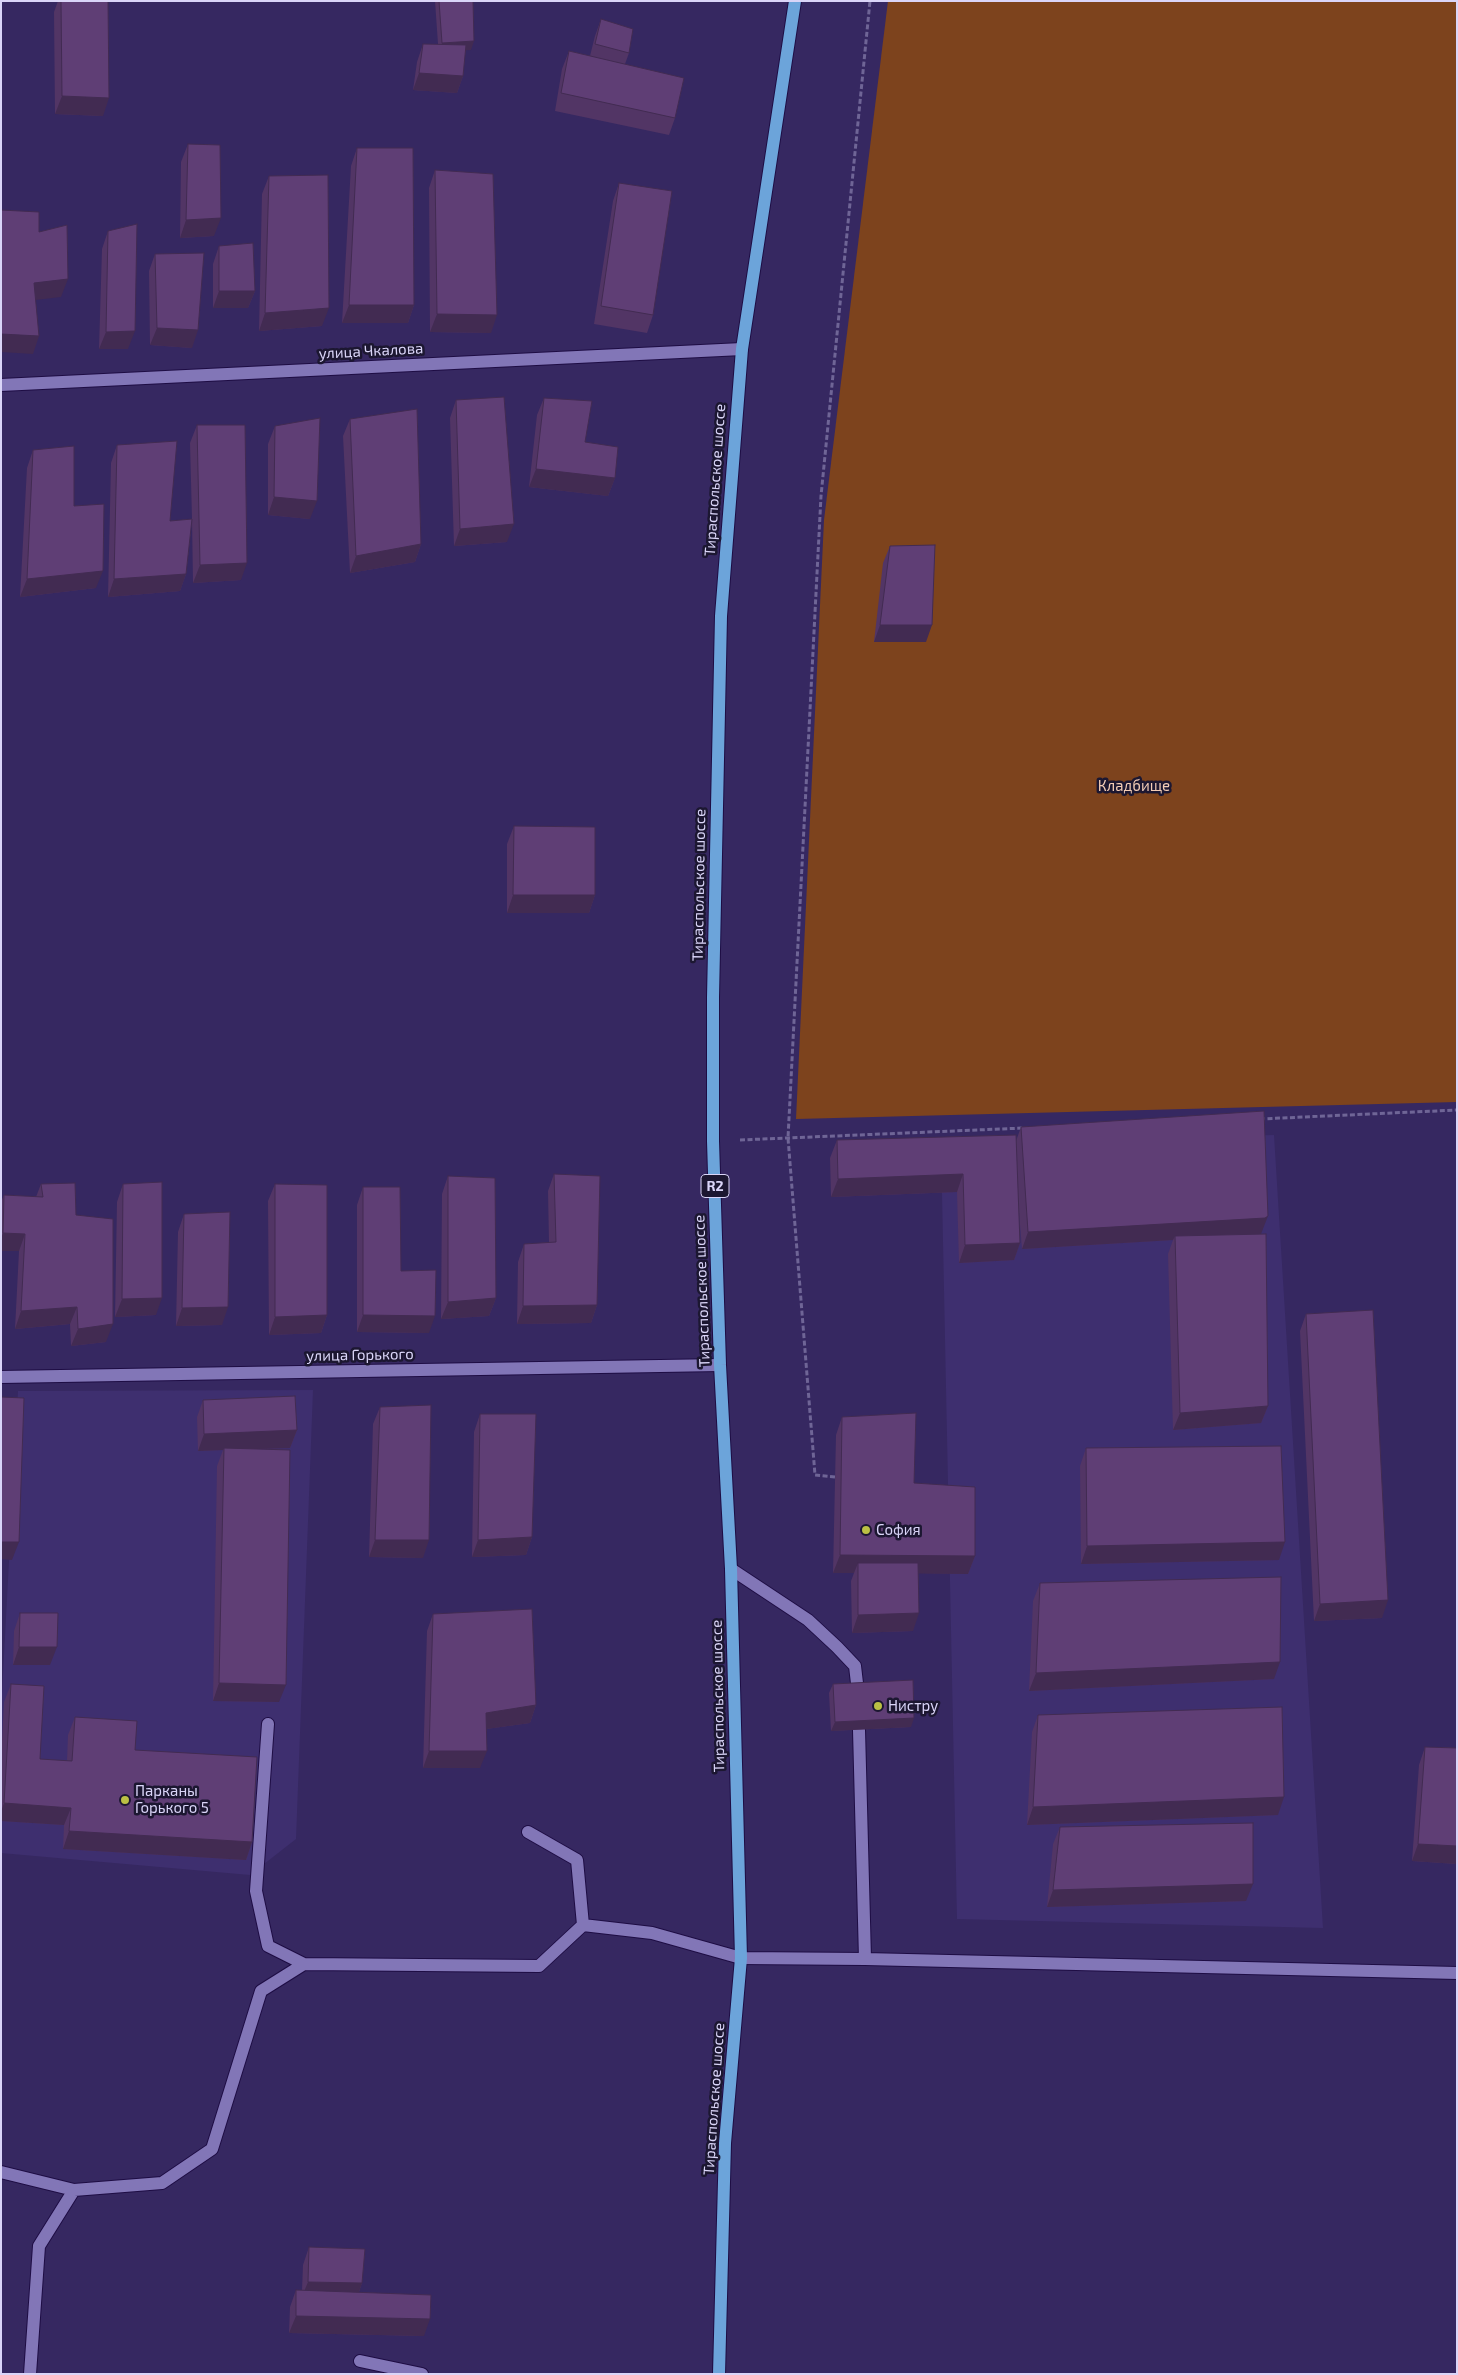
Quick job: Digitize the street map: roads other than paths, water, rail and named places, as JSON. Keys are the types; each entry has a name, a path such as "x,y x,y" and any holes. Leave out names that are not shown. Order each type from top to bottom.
{"main road":[{"name":"Тираспольское шоссе","path":"719,2374 725,2143 740,1958 731,1569 720,1365 714,1141 713,987 721,616 742,349 795,1"}],"street":[{"name":"улица Чкалова","path":"1,385 742,349"},
{"name":"улица Горького","path":"1,1377 720,1365"},
{"path":"731,1569 808,1620 837,1647 855,1666 858,1692"},
{"path":"268,1724 256,1891 268,1946 304,1964 539,1966 582,1925"},
{"path":"859,1730 865,1959"},
{"path":"528,1832 577,1860 582,1925"},
{"path":"582,1925 652,1933 740,1958 865,1959 1457,1973"},
{"path":"1,2172 74,2190 162,2183 212,2149 261,1991 304,1964"},
{"path":"30,2374 39,2246 74,2190"},
{"path":"360,2361 422,2374"}],"place":[{"name":"София","path":"866,1530"},
{"name":"Нистру","path":"878,1706"},
{"name":"Парканы Горького 5","path":"125,1800"}],"park label":[{"name":"Кладбище","path":"1134,786"}]}
